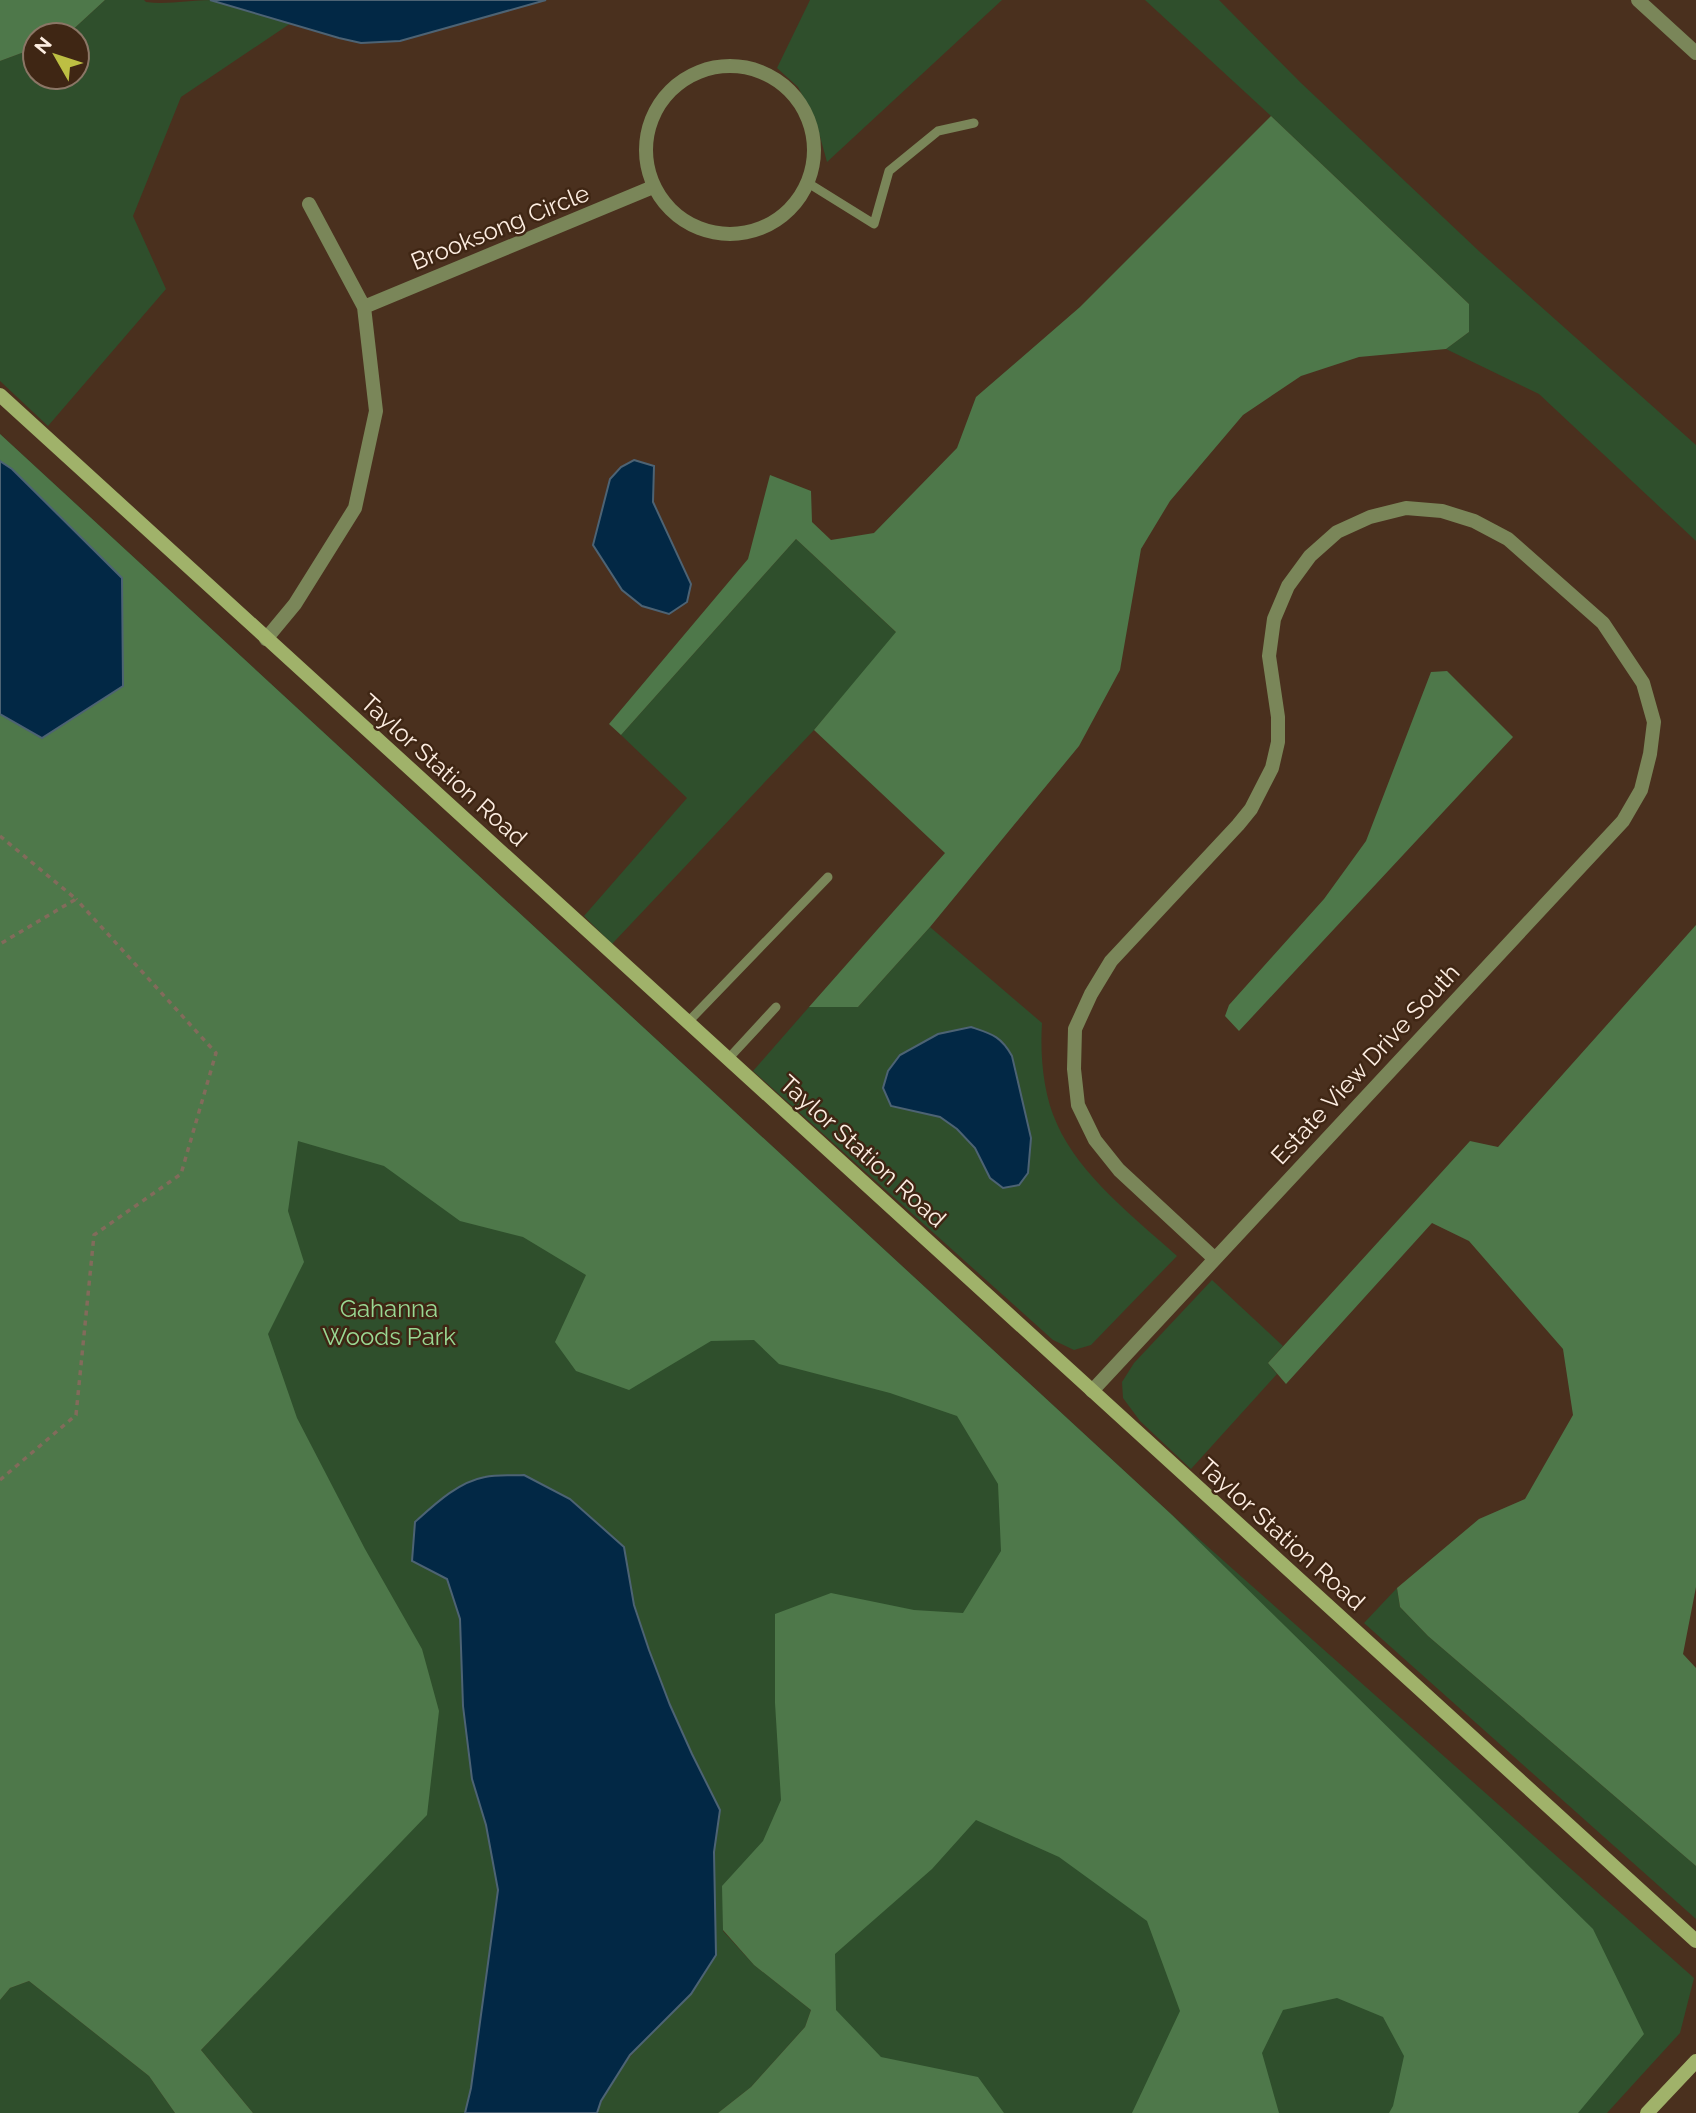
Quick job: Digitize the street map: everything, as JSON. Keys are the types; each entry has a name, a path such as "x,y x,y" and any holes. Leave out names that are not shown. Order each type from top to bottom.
{"main road":[{"name":"Taylor Station Road","path":"0,395 1696,1941"},
{"path":"1647,2113 1696,2061"}],"street":[{"path":"1638,0 1696,53"},
{"path":"727,65 749,68 768,75 786,86 800,102 809,121 814,142 808,183 797,202 782,217 763,228 743,234 721,235 700,230 681,220 665,205 653,187 646,167 645,146 649,125 657,106 670,90 687,77 707,69 727,65"},
{"name":"Brooksong Circle","path":"364,307 653,187"},
{"path":"266,639 295,604 355,508 376,411 364,307 309,204"},
{"name":"Estate View Drive South","path":"1092,1391 1215,1259 1623,821 1641,790 1654,722 1643,683 1603,623 1508,539 1474,521 1442,511 1406,508 1370,517 1337,532 1310,556 1288,586 1274,619 1269,656 1278,717 1278,742 1272,768 1262,791 1238,825 1111,961 1091,994 1075,1029 1074,1069 1078,1105 1095,1140 1119,1170 1215,1259"}],"lane":[{"path":"808,183 874,224 889,170 938,131 974,123"},
{"path":"688,1021 828,877"},
{"path":"729,1059 776,1007"}],"path":[{"path":"0,836 76,898 216,1053 181,1174 94,1235 76,1415 0,1480"},
{"path":"0,944 76,898"}],"green space":[{"path":"0,0 105,0 82,21 21,21 21,53 0,61"},
{"path":"105,0 162,3 211,0 291,23 181,97 133,216 166,289 48,426 0,381 0,61 21,53 21,91 91,91 91,21 82,21"},
{"path":"810,0 1002,0 827,162 816,122 798,87 777,68"},
{"path":"1145,0 1219,0 1300,82 1481,253 1696,445 1696,541 1539,394 1446,349 1469,332 1469,304"},
{"path":"1271,116 1469,304 1469,332 1446,349 1359,357 1301,376 1243,415 1170,501 1141,549 1120,670 1079,746 930,927 858,1007 809,1007 945,853 814,730 896,632 796,539 621,735 609,724 748,559 770,475 811,491 812,522 831,540 874,533 957,448 976,397 1080,307"},
{"name":"Gahanna Woods Park","path":"0,434 1172,1515 1694,1978 1680,2033 1607,2113 743,2113 836,2010 723,1908 723,1931 754,1965 811,2010 805,2027 751,2087 718,2113 597,2113 604,2095 625,2063 691,1994 472,1779 486,1825 498,1890 471,2088 465,2113 253,2113 201,2050 426,1815 156,2071"},
{"name":"Gahanna Woods Park","path":"0,434 1172,1515 1593,1929 1644,2034 1578,2113 1389,2113 1404,2056 1383,2017 1337,1998 1283,2010 1262,2053 1279,2113 1132,2113 1180,2011 1147,1921 1059,1857 976,1820 932,1869 835,1954 836,2010 881,2057 978,2077 1004,2113 718,2113 751,2087 805,2027 811,2010 754,1965 723,1930 722,1886 763,1841 781,1800 775,1703 775,1614 831,1593 914,1610 963,1613 1001,1551 998,1484 957,1416 890,1393 779,1364 754,1340 711,1341 629,1390 576,1371 555,1342 586,1275 523,1237 460,1221 384,1166 298,1141 288,1211 304,1262 268,1334 297,1418 365,1549 422,1649 439,1711 427,1815 201,2050 253,2113 175,2113 149,2076 29,1981 10,1988 0,2000"},
{"path":"796,539 897,633 814,730 612,944 584,916 687,798 621,735"},
{"path":"1447,671 1513,737 1239,1031 1225,1016 1229,1005 1324,899 1366,841 1431,672"},
{"path":"1696,925 1696,1587 1683,1654 1696,1668 1696,1866 1428,1636 1400,1607 1397,1588 1479,1519 1525,1499 1573,1415 1563,1349 1469,1241 1432,1223 1286,1384 1268,1363 1470,1141 1498,1147"},
{"path":"930,927 1042,1023 1042,1061 1046,1087 1052,1112 1067,1143 1094,1179 1177,1256 1091,1345 1074,1350 1053,1340 753,1071 809,1007 858,1007","holes":["1012,1056 990,1178 975,1148 957,1129 940,1117 891,1106"]},
{"path":"1212,1280 1283,1346 1268,1363 1277,1374 1191,1469 1140,1421 1123,1398 1122,1382 1134,1363"},
{"path":"1397,1588 1400,1607 1428,1636 1696,1866 1696,1919 1364,1623"},
{"path":"29,1981 149,2076 175,2113 0,2113 0,2000 10,1988"}],"water":[{"path":"210,0 546,0 400,41 361,43"},
{"path":"634,460 654,466 653,502 691,584 687,602 669,614 642,606 622,590 593,545 610,479 621,467"},
{"path":"0,461 12,469 122,578 123,686 42,738 0,714"},
{"path":"971,1027 995,1037 1012,1056 1031,1138 1028,1173 1019,1185 1003,1188 990,1178 975,1148 957,1129 940,1117 891,1106 883,1088 888,1071 900,1055 938,1034"},
{"path":"524,1475 570,1499 624,1547 634,1605 649,1650 670,1705 720,1810 714,1852 716,1955 691,1994 630,2055 601,2101 597,2113 465,2113 471,2088 498,1890 486,1825 472,1779 463,1706 460,1619 447,1579 412,1561 415,1522 447,1495 465,1484 490,1476"}]}
